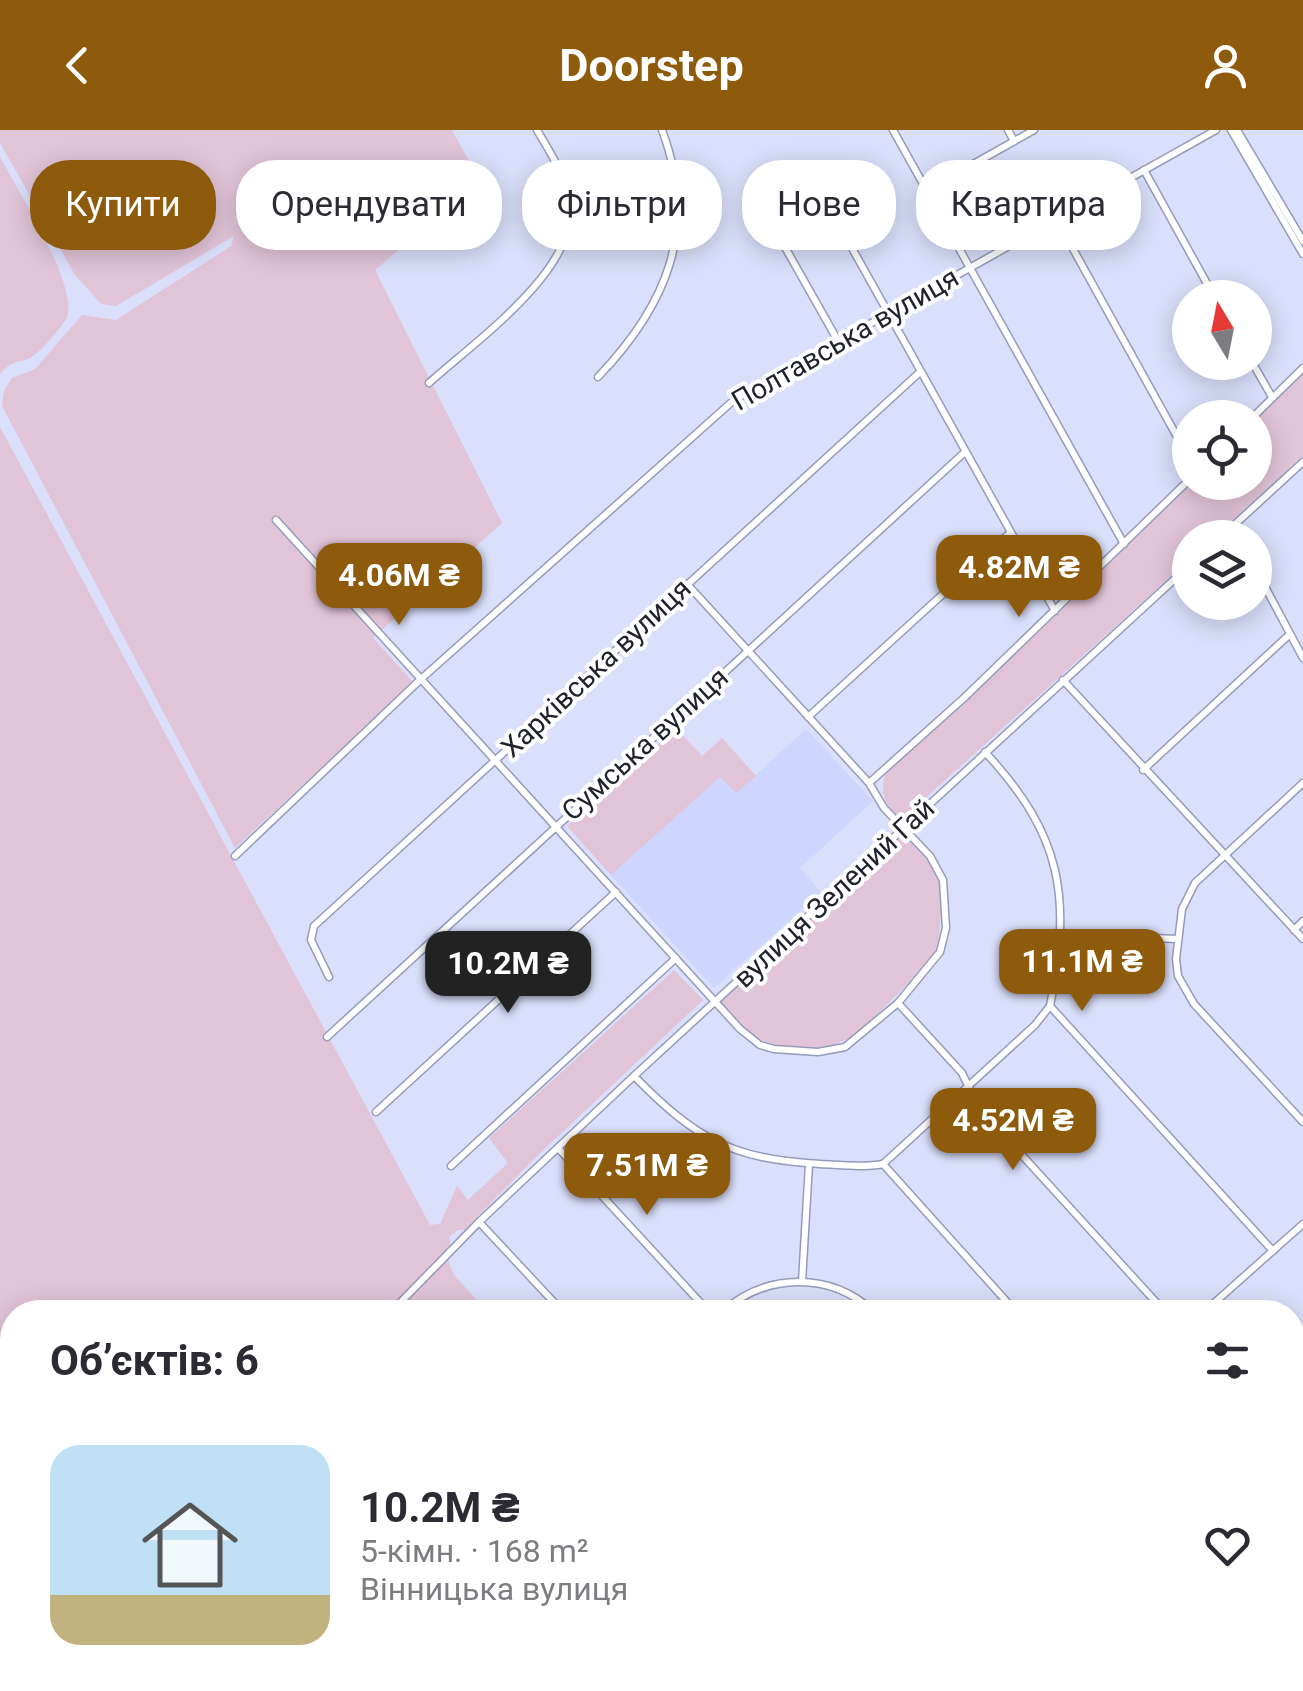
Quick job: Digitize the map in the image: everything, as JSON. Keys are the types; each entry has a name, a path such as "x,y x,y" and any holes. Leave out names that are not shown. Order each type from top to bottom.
{"street":[{"path":"429,383 539,283 563,246 570,226 567,190 537,130"},
{"path":"598,378 643,324 674,257 676,190 662,130"},
{"path":"893,130 916,171"},
{"path":"1008,130 1014,141"},
{"path":"980,160 1034,130"},
{"name":"Полтавська вулиця","path":"1141,172 1216,130"},
{"path":"1234,130 1303,241"},
{"path":"1234,130 1303,254"},
{"path":"1144,170 1205,280"},
{"path":"787,250 838,341"},
{"path":"852,250 1055,611"},
{"path":"960,250 1124,544"},
{"name":"Полтавська вулиця","path":"234,856 725,406 1003,250"},
{"path":"1074,250 1172,428"},
{"path":"1262,380 1272,398 1303,368"},
{"name":"Харківська вулиця","path":"329,977 311,940 314,926 920,372"},
{"name":"Сумська вулиця","path":"327,1037 964,452"},
{"path":"1239,520 1302,464"},
{"path":"870,783 1172,496"},
{"path":"276,520 715,1003 760,1045 830,1052 856,1040 898,1003 934,962 946,928 943,880 930,856 884,808 870,783 687,584"},
{"path":"808,717 1010,533"},
{"name":"вулиця Зелений Гай","path":"402,1300 634,1076 1172,580"},
{"path":"1272,600 1303,658"},
{"path":"1144,770 1290,634"},
{"path":"1063,680 1303,940"},
{"path":"634,1076 682,1122 714,1143 754,1156 809,1164 884,1164 1035,1025 1050,1006 1058,934 1056,867 1043,830 1022,794 985,752"},
{"path":"1303,783 1188,894 1176,939 1178,976 1184,990 1303,1122"},
{"path":"376,1112 616,892"},
{"path":"1294,930 1303,922"},
{"path":"1058,934 1176,939"},
{"path":"451,1166 676,958"},
{"path":"898,1003 962,1073 979,1108 1153,1300"},
{"path":"1050,1006 1273,1251"},
{"path":"558,1148 698,1300"},
{"path":"802,1282 809,1164"},
{"path":"884,1164 1005,1300"},
{"path":"479,1222 551,1300"},
{"path":"1218,1300 1303,1224"},
{"path":"740,1300 758,1288 782,1282 843,1290 857,1300"}],"shaded area":[{"path":"0,130 452,130 468,160 236,160 236,250 399,250 375,270 502,523 373,638 413,682 235,848 2,406 4,391 12,378 35,369 82,315 116,320 231,246 234,236 216,247 216,160 30,160 30,196 0,143"},
{"path":"0,157 30,211 30,250 50,250 69,308 65,321 42,349 0,374"},
{"path":"61,250 210,250 116,306 101,304 75,275"},
{"path":"1303,373 1303,456 1272,484 1272,403"},
{"path":"0,427 430,1225 440,1224 457,1186 468,1200 508,1163 489,1138 674,970 703,1000 464,1230 449,1237 451,1247 445,1253 454,1275 477,1300 0,1300"},
{"path":"1174,500 1255,500 1233,520 1172,520 1172,575 901,820 885,799 885,773"},
{"path":"676,728 702,756 722,738 756,776 736,793 720,777 611,875 567,826"},
{"path":"806,729 873,801 800,868 821,892 714,988 611,875 720,776 736,793"},
{"path":"905,828 930,860 939,881 937,947 931,961 855,1036 823,1049 774,1045 756,1038 715,1003"}]}
